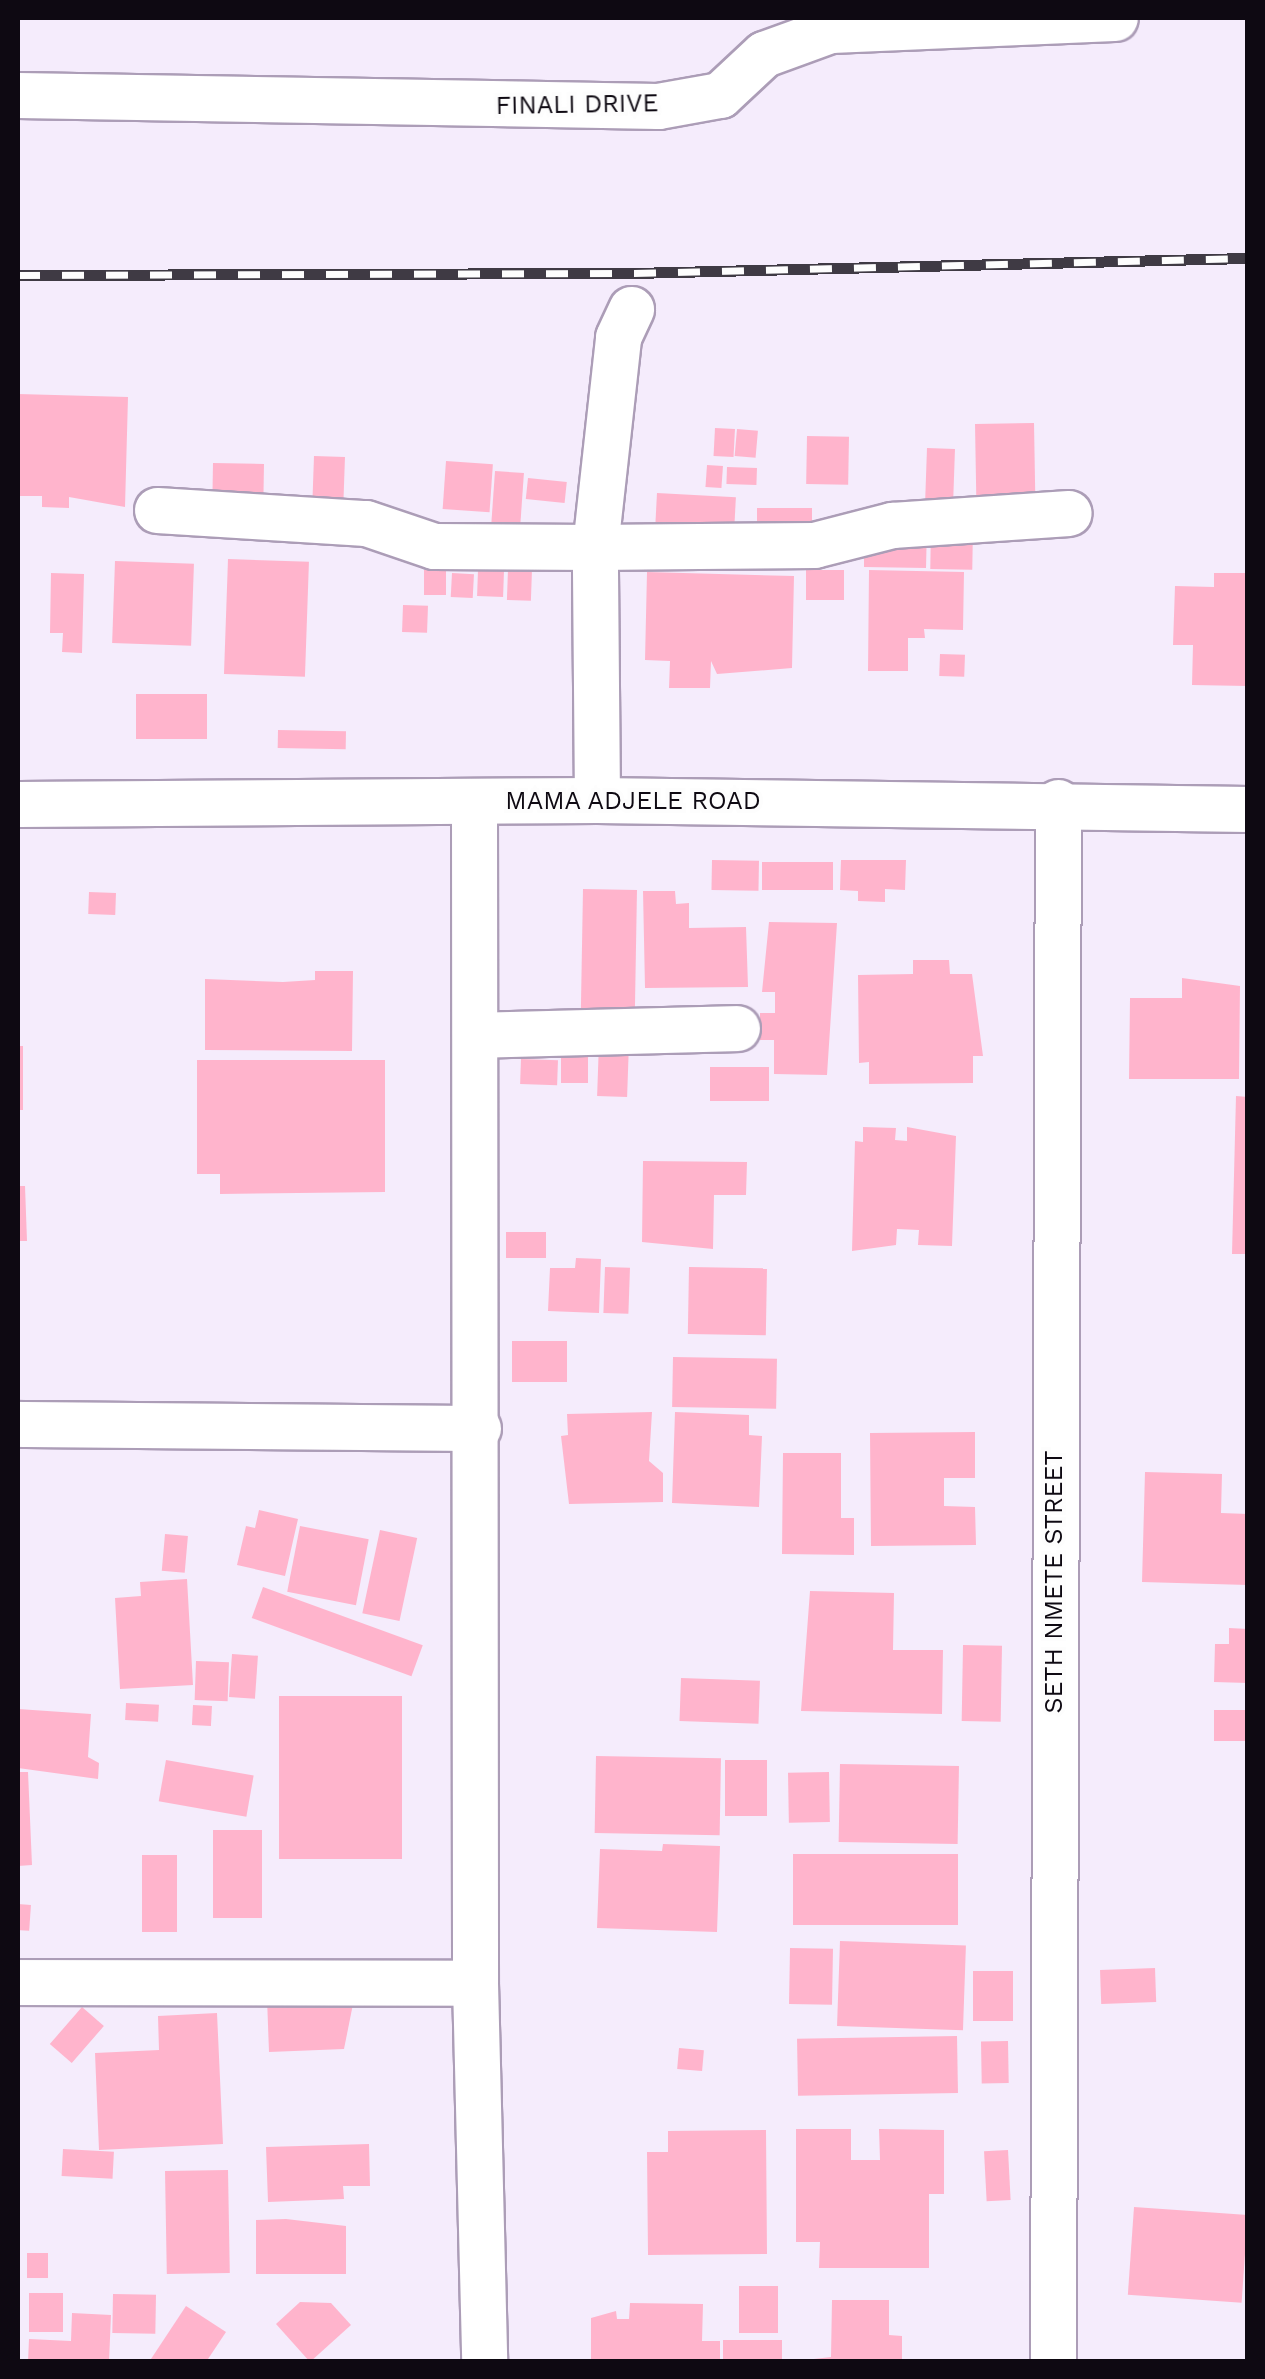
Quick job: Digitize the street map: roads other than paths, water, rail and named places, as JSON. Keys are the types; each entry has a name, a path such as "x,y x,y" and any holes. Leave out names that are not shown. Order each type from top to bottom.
{"street":[{"name":"FINALI DRIVE","path":"18,96 658,106 720,95 764,54 830,30 1113,18"},
{"path":"597,800 596,547 618,337 631,308"},
{"path":"156,510 366,523 434,546 596,547 814,545 892,525 1069,513"},
{"name":"MAMA ADJELE ROAD","path":"18,804 597,800 1058,802 1248,809"},
{"path":"474,801 478,1428 475,1983 484,2362"},
{"name":"SETH NMETE STREET","path":"1053,2362 1058,802"},
{"path":"476,1035 737,1028"},
{"path":"18,1424 478,1428"},
{"path":"18,1982 475,1983"}],"railway":[{"path":"18,275 634,273 1248,258"}]}
